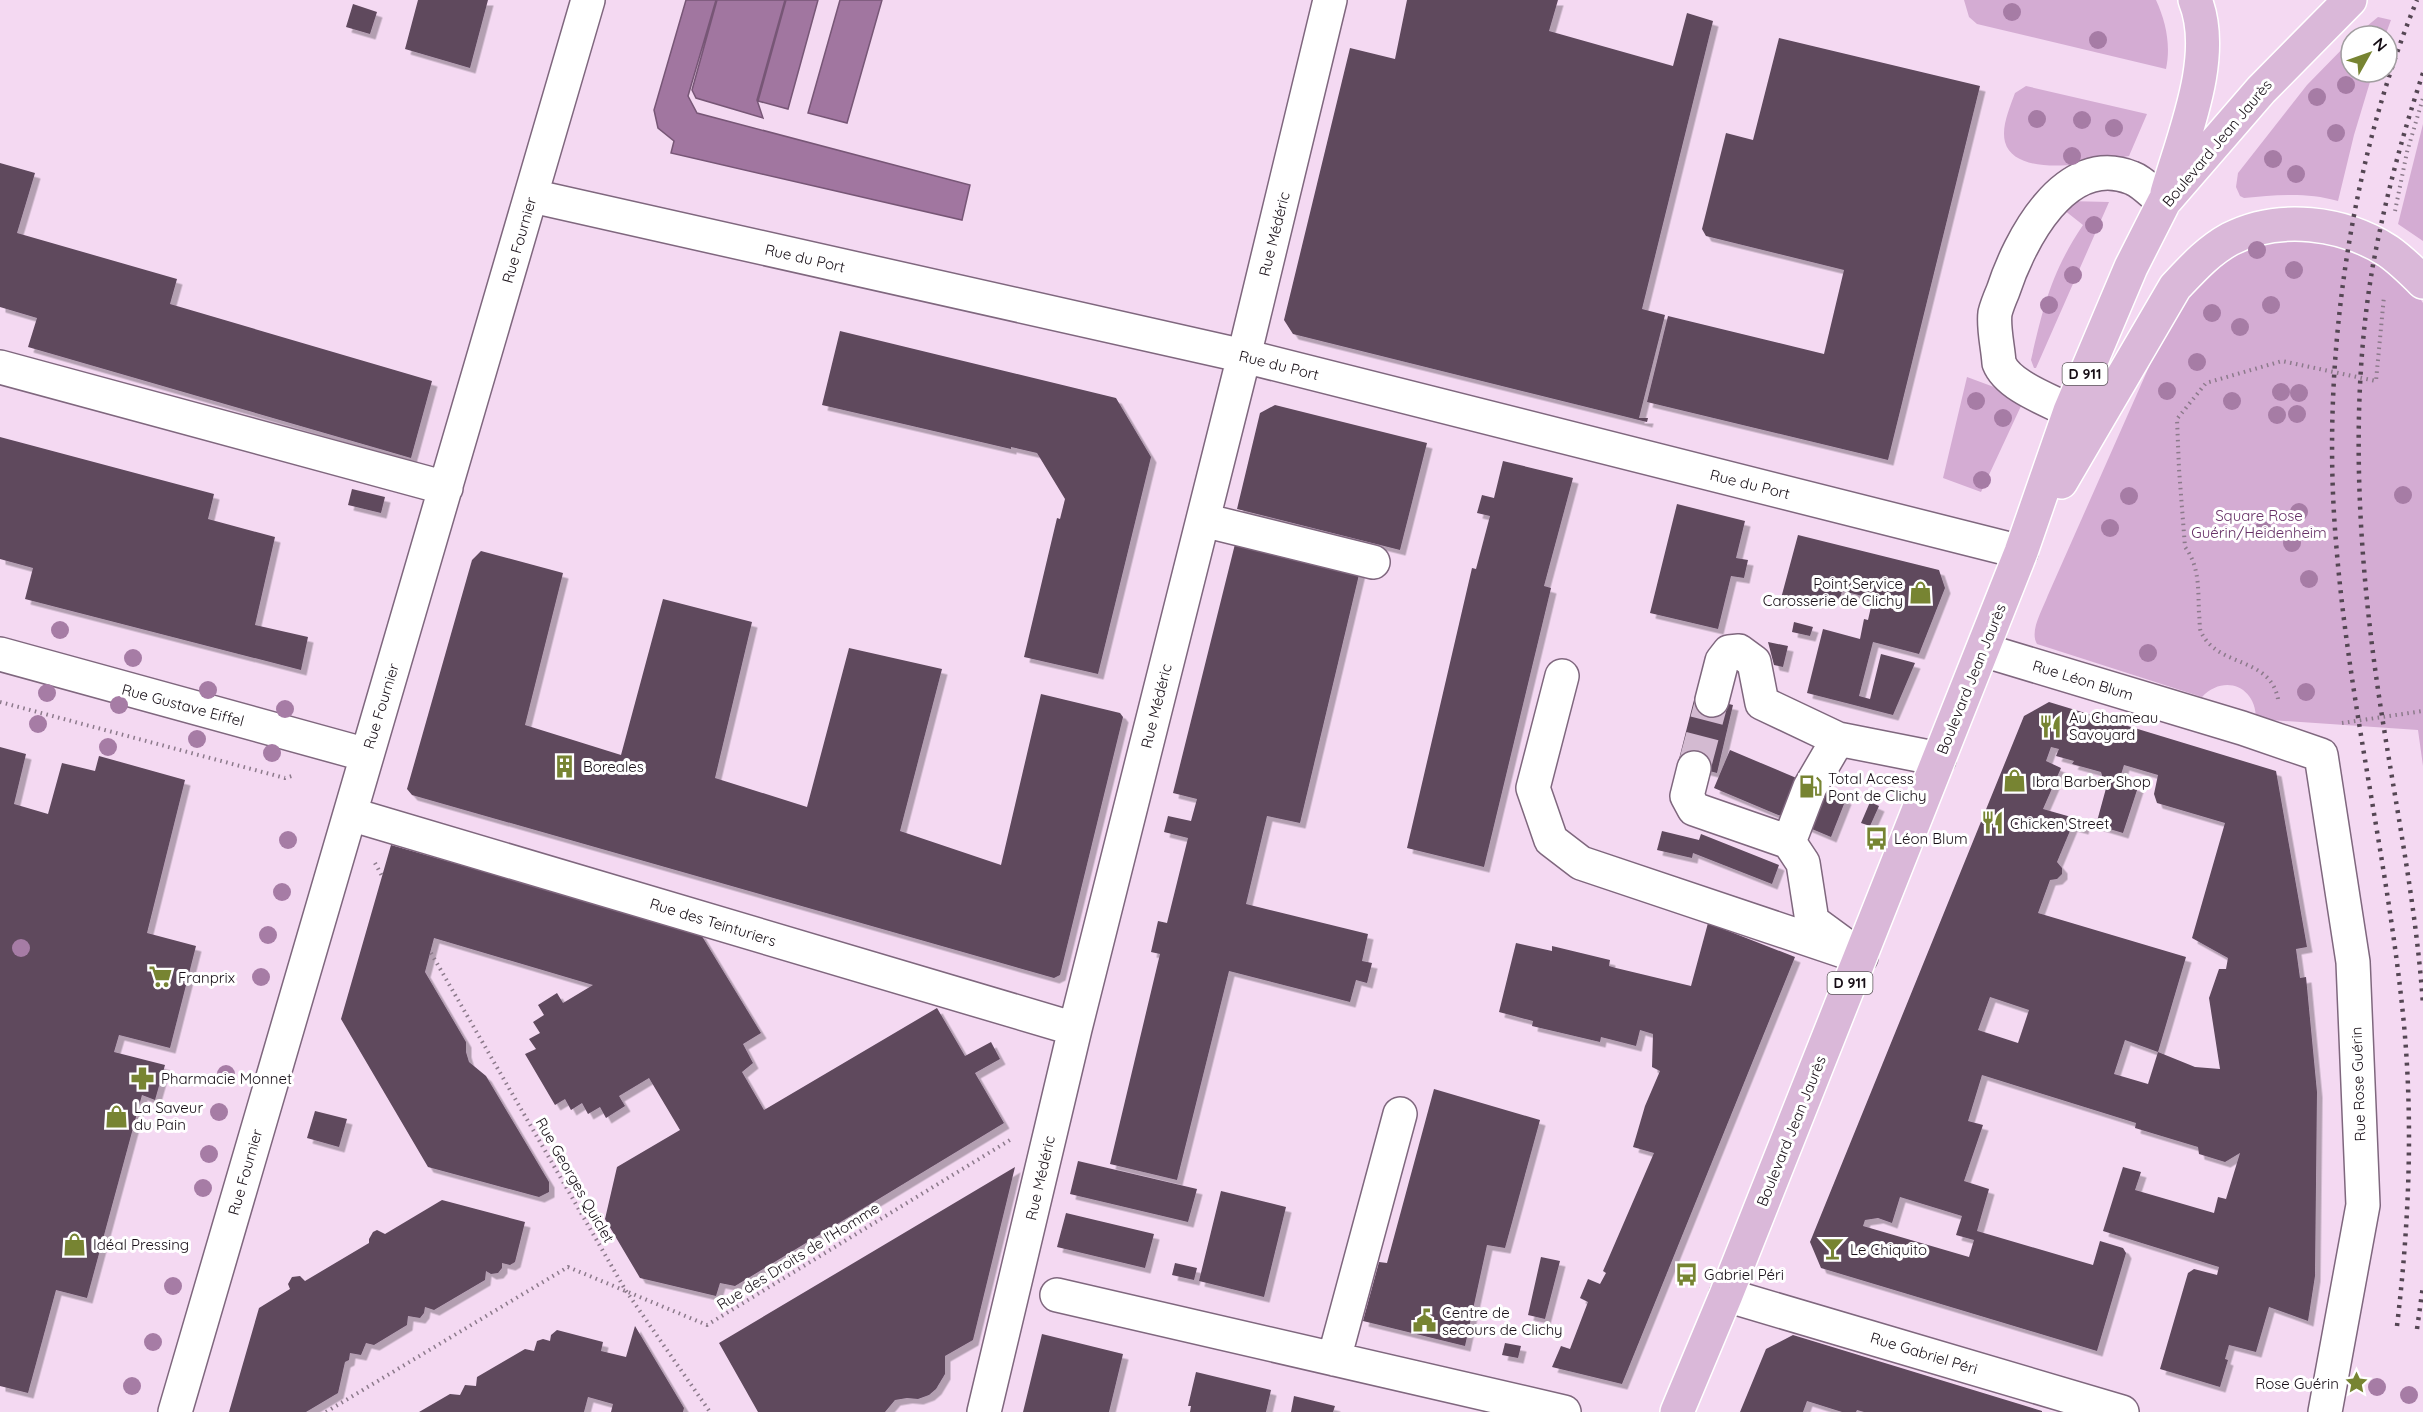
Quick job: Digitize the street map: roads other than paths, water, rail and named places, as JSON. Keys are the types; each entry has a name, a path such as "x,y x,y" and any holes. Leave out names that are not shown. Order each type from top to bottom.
{"main road":[{"name":"D 911","path":"2164,202 2203,65 2203,33 2201,17 2195,0"},
{"name":"Boulevard Jean Jaurès","path":"1677,1412 1726,1295 1983,650 2021,552 2070,411 2131,267 2164,202 2261,90 2350,0"},
{"path":"2021,552 2175,287 2200,260 2229,240 2258,228 2288,224 2322,226 2354,234 2388,251 2423,282"}],"street":[{"name":"Rue Fournier","path":"175,1412 588,0"},
{"name":"Rue Médéric","path":"984,1412 1075,1029 1244,356 1330,0"},
{"path":"2070,411 2010,379 2002,370 1995,314 2012,262 2037,217 2058,195 2083,178 2106,172 2132,178 2164,202"},
{"name":"Rue du Port","path":"532,196 1244,356 2021,552"},
{"path":"0,367 446,488"},
{"path":"1203,520 1373,562"},
{"name":"Rue Léon Blum","path":"1983,650 2242,728 2321,755"},
{"path":"1712,700 1722,661 1729,652 1739,651 1754,662 1762,704 1838,739 1939,759"},
{"name":"Rue Gustave Eiffel","path":"0,654 367,755"},
{"path":"1562,676 1533,789 1551,840 1581,863 1861,957"},
{"path":"1789,842 1810,787 1838,739"},
{"name":"Rue Rose Guérin","path":"2321,755 2353,962 2363,1205 2325,1412"},
{"path":"1694,768 1687,796 1694,809 1789,842 1803,864 1812,921 1861,957"},
{"name":"Rue des Teinturiers","path":"350,814 1075,1029"},
{"path":"1334,1359 1400,1114"},
{"path":"1058,1295 1564,1412"},
{"name":"Rue Gabriel Péri","path":"1726,1295 2122,1412"}],"tunnel":[{"path":"1694,768 1712,700"}],"railway":[{"path":"2397,1326 2405,1244 2409,1161 2408,1079 2394,939 2357,713 2342,599 2332,475 2333,406 2337,336 2345,266 2358,197 2393,63 2417,0"},
{"path":"2423,73 2395,168 2373,265 2361,361 2359,410 2360,508 2373,653 2408,873 2423,1005"},
{"path":"2417,1329 2423,1286"}],"place":[{"name":"Point Service Carosserie de Clichy","path":"1921,592"},
{"name":"Au Chameau Savoyard","path":"2051,726"},
{"name":"Boreales","path":"565,766"},
{"name":"Ibra Barber Shop","path":"2014,781"},
{"name":"Total Access Pont de Clichy","path":"1810,787"},
{"name":"Chicken Street","path":"1992,823"},
{"name":"Léon Blum","path":"1876,838"},
{"name":"Franprix","path":"160,977"},
{"name":"Pharmacie Monnet","path":"143,1078"},
{"name":"La Saveur du Pain","path":"116,1116"},
{"name":"Idéal Pressing","path":"75,1244"},
{"name":"Le Chiquito","path":"1832,1249"},
{"name":"Gabriel Péri","path":"1686,1274"},
{"name":"Centre de secours de Clichy","path":"1424,1321"},
{"name":"Rose Guérin","path":"2357,1383"}],"park label":[{"name":"Square Rose Guérin/Heidenheim","path":"2259,524"}]}
